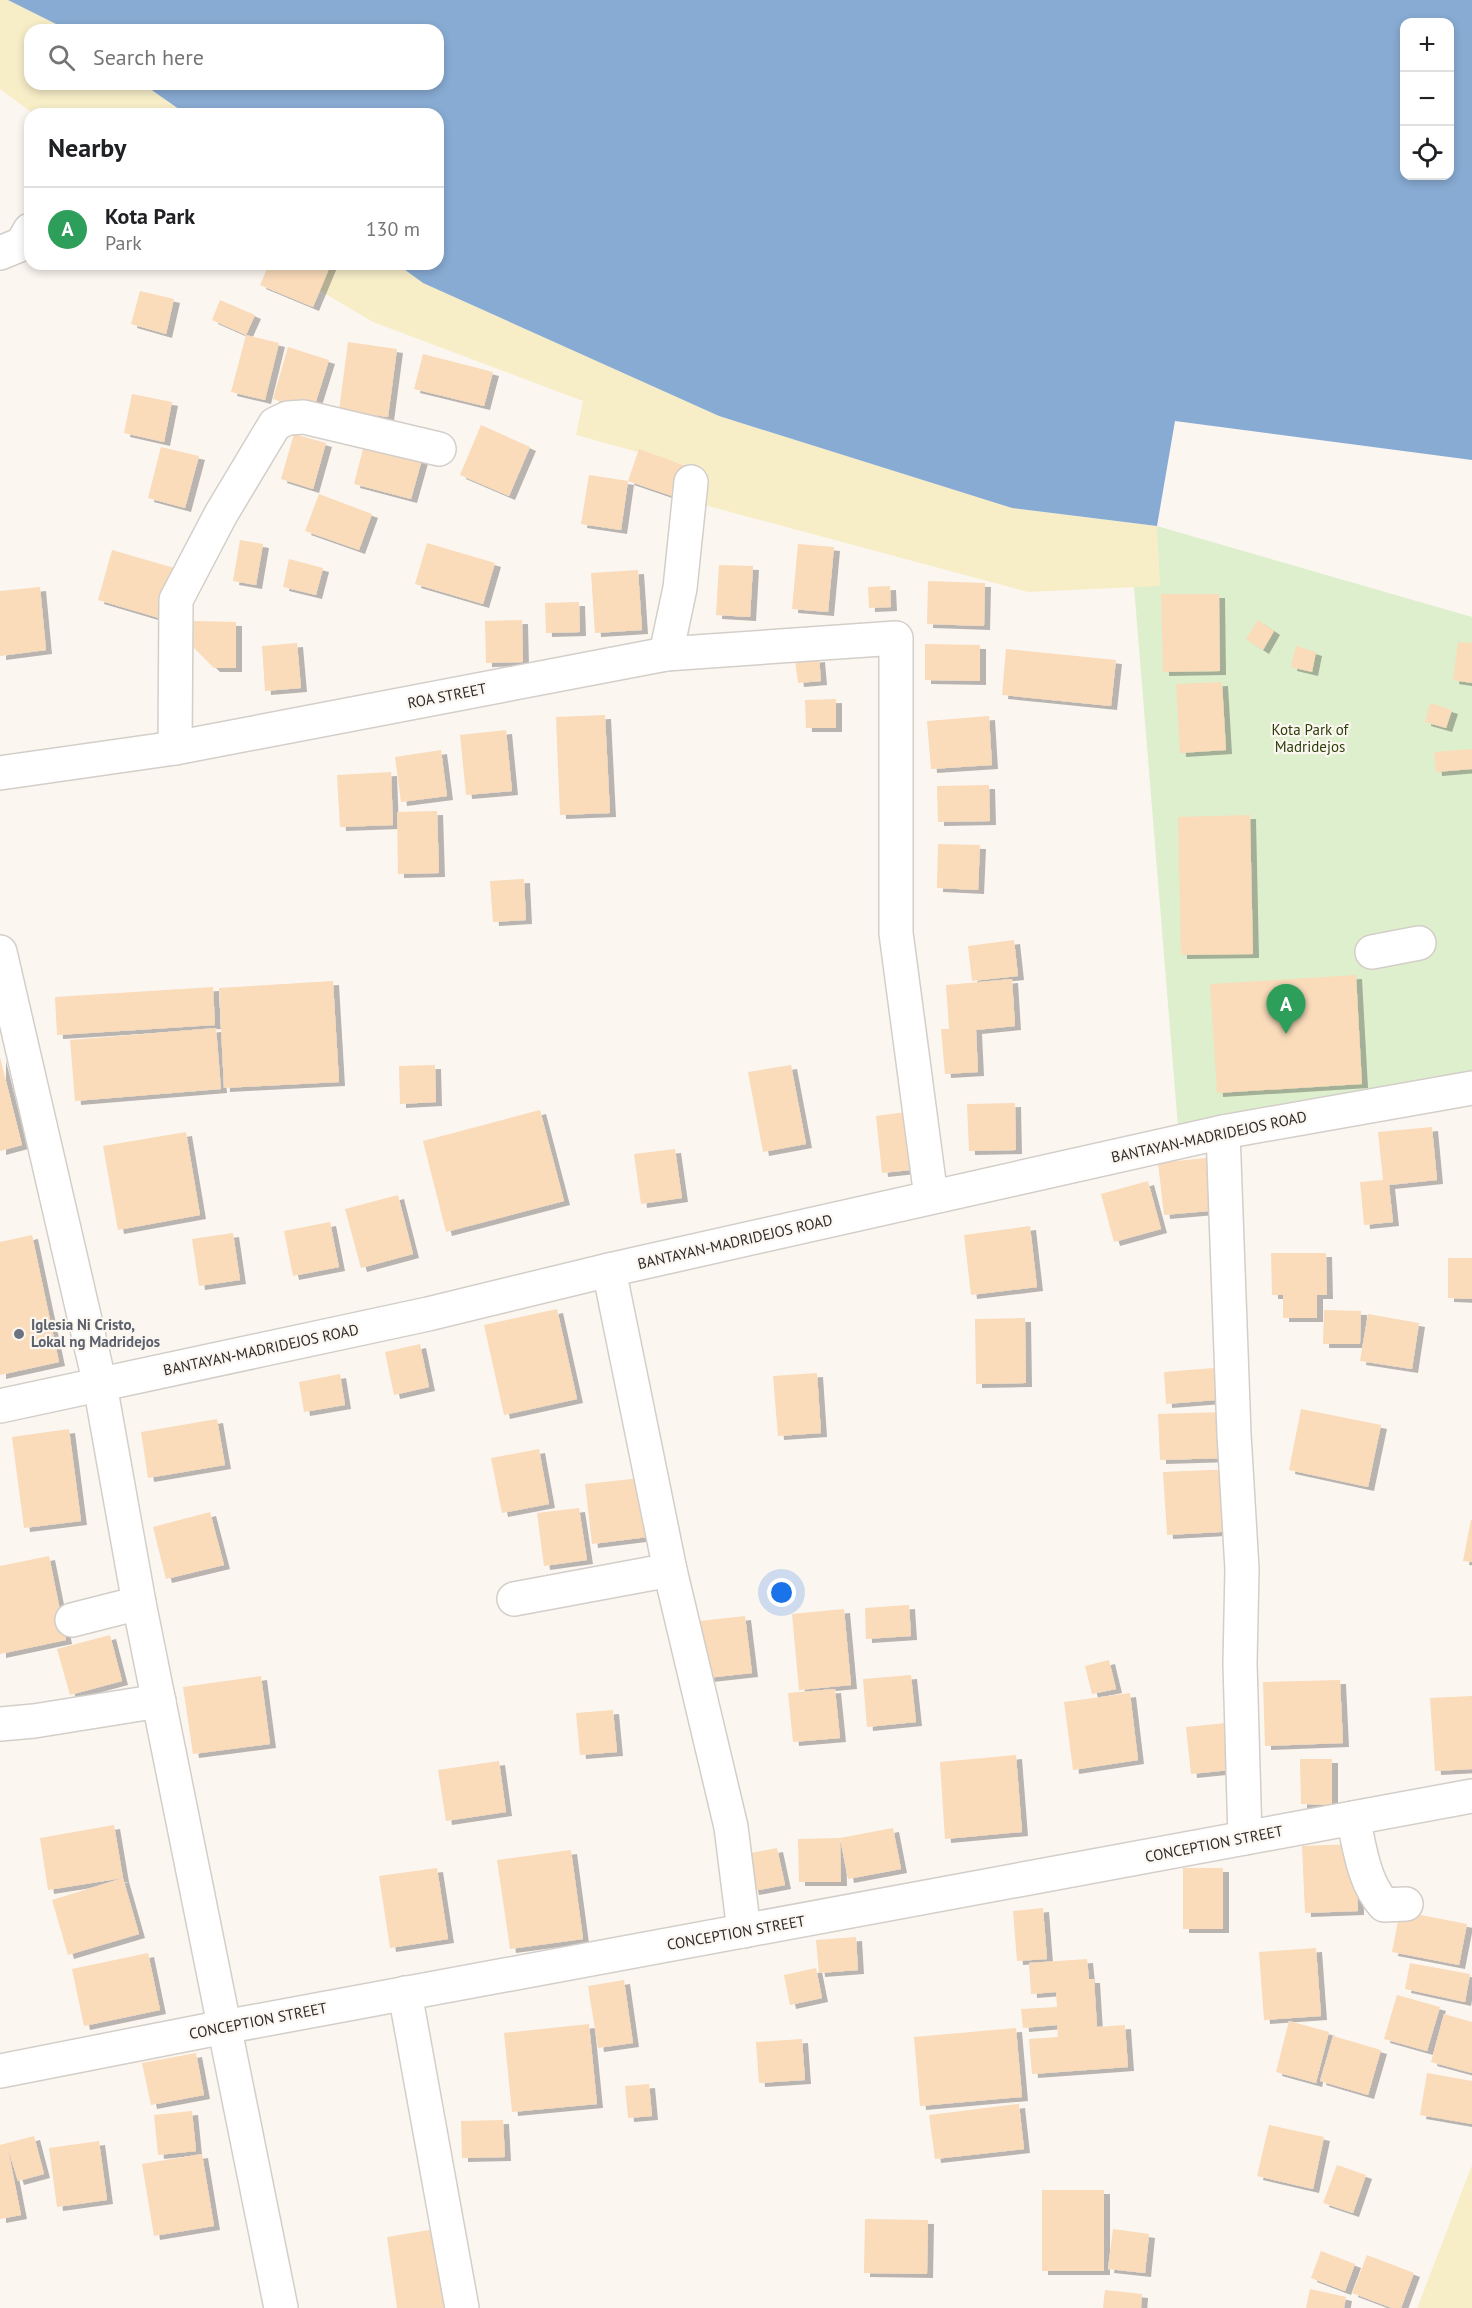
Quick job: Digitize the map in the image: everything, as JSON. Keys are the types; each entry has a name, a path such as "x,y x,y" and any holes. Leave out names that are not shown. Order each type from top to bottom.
{"street":[{"path":"0,253 22,244 24,240"},
{"path":"175,748 176,600 222,514 275,424 288,418 304,417 439,449"},
{"path":"666,654 680,588 691,482"},
{"name":"ROA STREET","path":"0,773 175,748 666,654 896,638 896,933 931,1197"},
{"path":"1372,952 1419,943"},
{"path":"0,952 100,1385 139,1603 281,2308"},
{"name":"BANTAYAN-MADRIDEJOS ROAD","path":"0,1406 428,1314 609,1270 1223,1132 1472,1088"},
{"path":"1223,1132 1234,1434 1242,1569 1240,1663 1245,1838"},
{"path":"609,1270 670,1570 731,1827 744,1931"},
{"path":"514,1599 670,1570"},
{"path":"72,1620 139,1603"},
{"path":"0,1724 34,1721 159,1701"},
{"name":"CONCEPTION STREET","path":"0,2071 405,1993 1472,1796"},
{"path":"1353,1818 1366,1874 1374,1894 1384,1905 1406,1904"},
{"path":"405,1993 462,2308"}],"green space":[{"name":"Kota Park of Madridejos","path":"1157,526 1472,617 1472,1077 1178,1127 1134,587"}],"sand":[{"path":"0,0 8,0 56,24 24,24 24,90 152,90 177,108 26,108 0,89"},
{"path":"285,270 405,270 423,283 719,416 1012,508 1157,526 1160,586 1028,592 704,505 703,470 576,435 583,401 373,322"},
{"path":"1472,2165 1472,2308 1417,2308 1418,2306"}],"water":[{"path":"8,0 1472,0 1472,460 1175,421 1157,526 1012,508 719,416 423,283 405,270 444,270 444,108 177,108 152,90 444,90 444,24 56,24"}],"building":[{"path":"266,270 328,270 313,307 260,285"},
{"path":"140,291 174,299 166,334 131,324"},
{"path":"220,300 255,315 246,335 212,320"},
{"path":"246,335 279,343 265,400 231,392"},
{"path":"348,342 397,349 388,417 339,410"},
{"path":"288,347 329,360 313,411 273,399"},
{"path":"423,354 493,372 484,406 414,389"},
{"path":"132,394 172,402 164,442 124,433"},
{"path":"481,425 530,447 509,496 460,475"},
{"path":"294,434 326,443 313,489 281,479"},
{"path":"365,441 423,456 411,499 354,484"},
{"path":"161,447 199,456 185,508 148,498"},
{"path":"639,449 686,466 675,497 628,481"},
{"path":"589,475 628,481 621,530 581,524"},
{"path":"319,494 372,514 359,550 305,531"},
{"path":"240,540 263,544 256,585 233,581"},
{"path":"427,543 495,563 483,604 415,584"},
{"path":"798,544 834,547 828,612 792,609"},
{"path":"112,550 174,568 159,618 98,600"},
{"path":"289,559 323,568 316,595 283,587"},
{"path":"719,565 753,566 750,617 716,615"},
{"path":"638,570 642,630 595,633 591,573"},
{"path":"928,581 985,583 984,626 927,624"},
{"path":"890,586 891,607 869,608 868,587"},
{"path":"40,587 46,650 0,656 0,591"},
{"path":"1161,594 1219,594 1220,671 1163,672"},
{"path":"579,602 580,632 546,633 545,603"},
{"path":"522,620 523,662 486,663 485,621"},
{"path":"1258,620 1274,631 1263,650 1246,639"},
{"path":"194,621 236,622 236,668 214,668 193,647"},
{"path":"1458,642 1472,643 1472,683 1453,680"},
{"path":"297,643 301,688 265,691 262,646"},
{"path":"925,644 980,645 980,681 925,680"},
{"path":"1296,646 1316,652 1312,672 1291,667"},
{"path":"1006,649 1116,660 1111,706 1002,695"},
{"path":"819,658 821,681 798,683 795,661"},
{"path":"1222,682 1226,750 1180,753 1176,684"},
{"path":"836,699 836,728 806,728 805,700"},
{"path":"1430,703 1452,710 1446,728 1425,722"},
{"path":"605,715 610,813 560,815 556,717"},
{"path":"989,716 992,765 931,769 927,721"},
{"path":"506,730 512,791 466,795 460,735"},
{"path":"1472,749 1472,769 1436,772 1434,752"},
{"path":"441,750 447,796 401,802 395,757"},
{"path":"391,772 393,825 340,827 337,775"},
{"path":"989,785 990,821 938,822 937,786"},
{"path":"437,811 439,873 398,874 397,812"},
{"path":"1250,815 1253,954 1181,955 1178,817"},
{"path":"938,844 980,845 978,890 937,888"},
{"path":"524,879 526,920 493,922 490,881"},
{"path":"1014,940 1018,976 972,981 968,946"},
{"path":"1356,975 1362,1084 1217,1093 1210,984"},
{"path":"1012,979 1015,1026 976,1030 978,1072 945,1074 941,1029 949,1029 946,985"},
{"path":"333,981 339,1082 224,1088 219,988"},
{"path":"213,987 215,1025 57,1035 55,997"},
{"path":"216,1028 221,1089 75,1101 70,1040"},
{"path":"0,1057 22,1145 0,1151"},
{"path":"435,1065 436,1102 400,1104 399,1066"},
{"path":"791,1065 806,1144 763,1152 748,1072"},
{"path":"1015,1103 1016,1150 969,1151 967,1104"},
{"path":"540,1110 564,1201 446,1232 423,1141"},
{"path":"913,1111 920,1169 882,1173 876,1116"},
{"path":"1432,1127 1437,1180 1389,1185 1393,1222 1364,1225 1360,1182 1383,1180 1378,1132"},
{"path":"186,1132 200,1215 118,1230 103,1146"},
{"path":"675,1149 682,1198 641,1204 634,1154"},
{"path":"1215,1157 1220,1210 1164,1215 1158,1163"},
{"path":"1148,1181 1161,1229 1114,1242 1101,1194"},
{"path":"398,1195 413,1254 361,1268 345,1209"},
{"path":"330,1222 339,1267 293,1276 284,1231"},
{"path":"1030,1226 1037,1287 971,1295 964,1235"},
{"path":"233,1233 240,1280 199,1286 192,1239"},
{"path":"32,1235 59,1362 0,1375 0,1242"},
{"path":"1271,1253 1326,1253 1327,1295 1317,1295 1317,1318 1283,1318 1283,1295 1272,1295"},
{"path":"1448,1258 1472,1258 1472,1299 1448,1298"},
{"path":"557,1309 577,1399 504,1415 484,1325"},
{"path":"1324,1310 1361,1311 1360,1344 1323,1344"},
{"path":"1368,1314 1419,1323 1412,1369 1360,1361"},
{"path":"1025,1318 1026,1383 976,1384 975,1319"},
{"path":"420,1344 429,1387 394,1395 385,1352"},
{"path":"1214,1368 1216,1400 1166,1404 1164,1372"},
{"path":"817,1373 821,1433 778,1436 773,1376"},
{"path":"340,1374 345,1405 304,1412 299,1382"},
{"path":"1301,1409 1381,1425 1368,1487 1289,1470"},
{"path":"1224,1412 1226,1458 1160,1460 1158,1414"},
{"path":"217,1419 225,1465 148,1478 141,1432"},
{"path":"69,1429 81,1521 24,1528 12,1437"},
{"path":"539,1449 549,1504 502,1513 491,1458"},
{"path":"1234,1469 1238,1531 1167,1535 1163,1472"},
{"path":"641,1478 648,1537 592,1544 585,1484"},
{"path":"579,1508 587,1560 544,1566 537,1513"},
{"path":"210,1512 224,1565 166,1579 153,1527"},
{"path":"1472,1520 1472,1562 1463,1561"},
{"path":"49,1556 66,1640 0,1654 0,1566"},
{"path":"909,1605 911,1636 866,1639 865,1608"},
{"path":"844,1609 851,1685 799,1690 792,1614"},
{"path":"745,1616 752,1673 707,1678 700,1621"},
{"path":"110,1635 122,1681 70,1695 57,1649"},
{"path":"1109,1660 1116,1689 1092,1694 1085,1666"},
{"path":"911,1675 916,1722 867,1727 863,1679"},
{"path":"261,1676 270,1744 193,1754 183,1687"},
{"path":"1340,1680 1343,1743 1265,1746 1263,1682"},
{"path":"835,1689 840,1738 793,1742 788,1693"},
{"path":"1130,1693 1138,1760 1073,1770 1064,1702"},
{"path":"1472,1696 1472,1769 1435,1771 1430,1698"},
{"path":"613,1710 617,1752 580,1755 576,1713"},
{"path":"1236,1722 1240,1769 1191,1774 1186,1727"},
{"path":"1016,1755 1022,1832 945,1839 940,1762"},
{"path":"1300,1759 1332,1759 1332,1805 1301,1804"},
{"path":"499,1761 506,1812 446,1821 438,1770"},
{"path":"114,1825 123,1878 48,1890 40,1838"},
{"path":"893,1828 901,1869 848,1879 840,1838"},
{"path":"840,1838 841,1882 799,1882 798,1839"},
{"path":"1356,1844 1358,1911 1305,1913 1302,1846"},
{"path":"777,1848 785,1885 753,1891 745,1854"},
{"path":"571,1850 583,1939 510,1949 497,1860"},
{"path":"437,1868 448,1939 390,1948 379,1876"},
{"path":"1183,1868 1223,1868 1223,1929 1183,1929"},
{"path":"123,1878 139,1934 68,1955 52,1900"},
{"path":"1043,1908 1047,1959 1017,1961 1013,1911"},
{"path":"1400,1911 1467,1924 1459,1965 1392,1952"},
{"path":"856,1937 858,1970 819,1973 816,1940"},
{"path":"1316,1948 1321,2016 1264,2020 1259,1952"},
{"path":"148,1953 160,2010 84,2026 72,1969"},
{"path":"1087,1959 1089,1979 1094,1979 1097,2027 1125,2025 1128,2067 1032,2074 1029,2039 1058,2037 1057,2025 1023,2028 1021,2009 1057,2007 1056,1992 1031,1994 1029,1963"},
{"path":"1410,1963 1470,1974 1465,2002 1405,1989"},
{"path":"816,1968 822,1998 790,2005 784,1975"},
{"path":"624,1980 633,2043 598,2048 588,1986"},
{"path":"1397,1995 1440,2007 1427,2051 1384,2039"},
{"path":"1444,2014 1472,2022 1472,2073 1431,2062"},
{"path":"1289,2021 1329,2032 1316,2083 1276,2072"},
{"path":"589,2024 597,2104 512,2112 504,2033"},
{"path":"1016,2028 1022,2097 920,2106 914,2037"},
{"path":"1333,2036 1381,2050 1368,2095 1320,2081"},
{"path":"802,2039 805,2080 759,2083 756,2042"},
{"path":"196,2053 204,2095 151,2105 142,2063"},
{"path":"1427,2073 1472,2081 1472,2124 1420,2115"},
{"path":"649,2084 652,2116 628,2118 625,2086"},
{"path":"1019,2104 1024,2149 935,2159 929,2115"},
{"path":"192,2111 196,2151 158,2155 154,2115"},
{"path":"503,2120 505,2157 462,2158 461,2121"},
{"path":"1269,2125 1324,2137 1313,2189 1257,2176"},
{"path":"34,2136 44,2174 18,2181 8,2149 21,2215 0,2219 0,2145"},
{"path":"99,2141 107,2200 57,2207 49,2148"},
{"path":"202,2154 214,2226 154,2236 142,2164"},
{"path":"1337,2165 1366,2175 1353,2213 1323,2203"},
{"path":"1042,2190 1104,2190 1104,2271 1042,2271"},
{"path":"865,2219 928,2220 927,2274 864,2273"},
{"path":"435,2229 446,2308 397,2308 387,2237"},
{"path":"1113,2229 1149,2234 1145,2273 1108,2269"},
{"path":"1321,2251 1355,2264 1345,2291 1311,2278"},
{"path":"1367,2255 1414,2273 1401,2308 1392,2308 1352,2293"},
{"path":"1310,2289 1346,2297 1344,2308 1306,2308"},
{"path":"1105,2290 1142,2294 1141,2308 1103,2308"}],"place":[{"name":"Kota Park","path":"1286,1034"},
{"name":"Iglesia Ni Cristo, Lokal ng Madridejos","path":"19,1334"}]}
